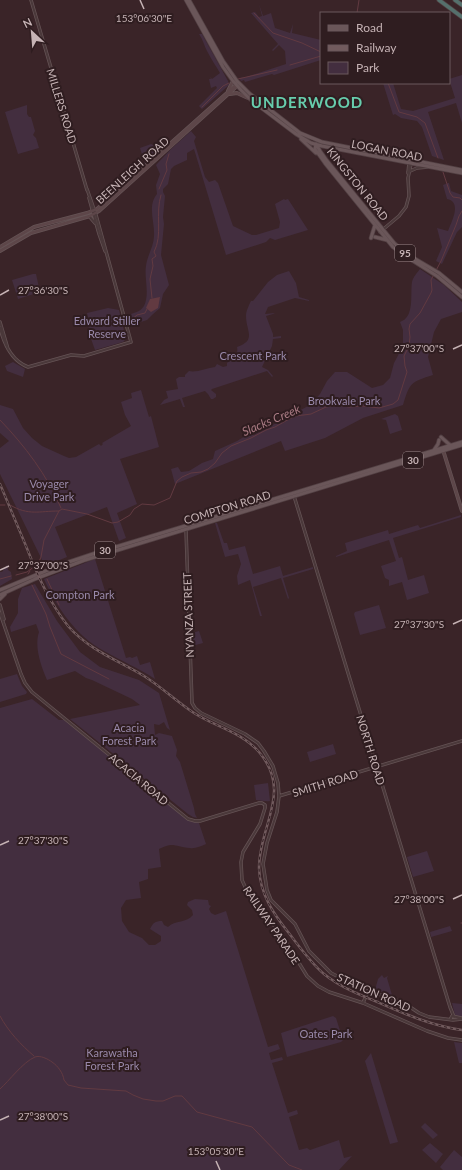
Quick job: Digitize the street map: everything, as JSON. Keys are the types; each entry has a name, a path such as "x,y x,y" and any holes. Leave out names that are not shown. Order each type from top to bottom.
{"highway":[{"path":"439,0 462,15"},
{"path":"442,0 462,15"},
{"path":"454,0 462,5"}],"main road":[{"name":"LOGAN ROAD","path":"186,0 233,81 300,133 320,142 429,167 462,172"},
{"name":"LOGAN ROAD","path":"189,0 238,85 250,99 296,134 316,144 336,149 462,172"},
{"path":"226,95 233,81"},
{"name":"BEENLEIGH ROAD","path":"0,251 31,233 88,216 94,212 174,139 238,85"},
{"path":"226,95 237,93 250,99"},
{"name":"95","path":"296,134 325,163"},
{"name":"95","path":"312,139 316,144"},
{"path":"316,144 320,142"},
{"name":"KINGSTON ROAD","path":"316,144 387,240 401,254 432,270"},
{"name":"KINGSTON ROAD","path":"316,144 315,149 325,163 375,225 402,251 438,274 462,292"},
{"path":"322,154 324,149 336,149"},
{"name":"BEENLEIGH ROAD","path":"0,247 34,227 94,212"},
{"path":"371,238 375,225"},
{"path":"375,236 387,240"},
{"name":"KINGSTON ROAD","path":"438,274 462,297"},
{"path":"434,450 440,438 450,445"},
{"name":"COMPTON ROAD","path":"294,495 462,442"},
{"name":"COMPTON ROAD","path":"0,590 67,563 443,449 462,445"},
{"path":"443,449 462,511"},
{"name":"COMPTON ROAD","path":"0,595 41,576 73,564 185,528"},
{"path":"67,563 73,564"},
{"path":"0,599 6,592"}],"street":[{"name":"MILLERS ROAD","path":"9,350 22,364 28,367 71,355 84,356 131,342 31,0"},
{"path":"381,230 399,216 406,207 409,196 408,176 410,162"},
{"path":"409,172 417,168 429,167"},
{"name":"MILLERS ROAD","path":"94,212 106,254"},
{"path":"88,216 92,218 97,226"},
{"path":"0,322 9,350"},
{"path":"0,328 5,345 9,350"},
{"name":"NORTH ROAD","path":"294,495 453,1018"},
{"name":"NYANZA STREET","path":"185,528 192,703"},
{"name":"ACACIA ROAD","path":"0,605 19,670 25,684 32,692 188,819 200,821 259,803 265,805"},
{"name":"ACACIA ROAD","path":"0,613 4,620"},
{"name":"STATION ROAD","path":"192,703 195,708 202,713 239,731 258,743 270,760 275,771 279,796 277,812 267,843 263,864 269,895 274,903 293,921 309,951 327,970 358,987 397,999 423,1015 462,1019"},
{"name":"SMITH ROAD","path":"279,796 462,741"},
{"name":"RAILWAY PARADE","path":"265,805 260,824 246,846 242,856 241,875 250,896 283,937 309,979 327,992 363,1003 427,1031 448,1038 462,1040"},
{"path":"363,1003 368,991"}],"green space":[{"path":"259,4 263,16 271,13 275,28 290,33 293,24 292,33 320,40 320,60 274,75 272,74 245,82 244,80 241,81 239,78 286,64 285,51 279,45 273,51 272,50 278,44 251,13 255,12 259,17 262,16"},
{"path":"199,34 202,34 229,85 202,109 199,106 217,88 216,86 211,88 210,77 212,79 220,73"},
{"path":"462,75 462,123 456,103 428,112 444,160 432,156 422,127 417,121 401,118 395,114 393,115 383,84 393,84 401,109 413,111 455,98 450,79"},
{"path":"27,105 27,114 31,117 35,131 33,135 36,138 39,148 18,154 5,112"},
{"path":"191,131 196,137 194,141 205,177 209,182 215,180 218,183 233,226 252,235 279,228 280,222 275,204 284,199 288,199 308,230 275,240 270,238 266,242 226,255 194,149 187,153 187,160 171,169 168,184 163,189 165,196 161,255 169,285 163,294 160,308 147,320 132,325 128,315 141,310 147,296 146,266 154,236 152,204 157,194 156,185 160,174 156,165"},
{"path":"151,144 155,146 156,152 145,164 140,148"},
{"path":"448,183 451,191 462,195 462,227 457,232 442,264 436,261 442,247 437,228 448,231 455,212 454,204 452,201 447,199 443,185"},
{"name":"Brookvale Park","path":"420,269 444,285 462,302 462,312 441,319 434,332 428,357 433,375 420,379 412,384 403,405 363,418 325,438 285,451 281,441 175,484 171,469 178,467 181,472 189,471 202,463 213,459 215,451 247,435 254,435 310,405 320,394 327,381 335,372 347,372 372,388 383,385 390,378 394,363 403,346 403,330 400,322 405,319 410,311 412,282"},
{"name":"Crescent Park","path":"289,271 296,283 299,297 309,301 295,298 268,307 265,314 275,313 266,316 273,337 281,336 281,338 273,339 272,346 262,367 268,370 273,376 272,377 267,371 212,389 211,390 216,394 216,397 213,399 211,399 205,391 182,398 185,407 183,407 180,399 160,405 168,398 166,391 178,389 176,379 179,377 185,377 189,371 198,371 215,367 217,364 223,367 227,366 227,363 236,355 237,347 249,338 246,316 251,301 253,301 268,282 277,275"},
{"path":"36,274 40,292 18,299 12,280"},
{"name":"Edward Stiller Reserve","path":"108,308 119,310 126,339 123,342 95,350 90,336 92,329 88,327 86,322 89,321 87,313"},
{"path":"13,362 25,369 23,377 7,371 5,366"},
{"name":"Voyager Drive Park","path":"141,390 149,417 151,416 159,447 120,459 137,504 117,513 126,538 119,541 107,507 55,527 67,557 45,566 0,474 0,448 9,441 0,433 0,405 13,409 23,428 42,446 69,458 76,457 99,444 101,446 103,444 102,443 131,426 125,415 121,402 132,398 131,393"},
{"path":"395,414 398,416 402,430 390,434 386,420 381,419"},
{"path":"461,515 461,517 393,538 399,558 402,557 408,580 424,575 429,593 407,600 402,582 389,586 389,580 385,578 381,566 396,561 389,540 336,557 347,551 345,543 388,530 389,534 418,525 420,528"},
{"path":"215,523 217,523 224,543 227,543 229,550 245,546 253,574 280,566 283,576 313,567 313,569 283,578 289,598 288,599 281,578 253,587 262,616 260,616 250,580 238,585 237,576 241,564 238,554 225,557"},
{"name":"Compton Park","path":"95,559 126,658 137,656 140,665 150,662 155,679 143,671 104,651 85,638 61,611 49,590 44,579"},
{"path":"7,565 8,570 11,572 12,579 0,586 0,572 2,572"},
{"name":"Acacia Forest Park","path":"35,584 57,621 80,652 100,667 139,680 159,693 170,730 164,722 159,725 154,724 155,735 159,733 172,736 177,750 176,756 180,762 197,818 188,814 70,719 140,705 132,699 86,678 75,671 47,680 39,656 37,644 39,632 36,624 11,632 10,627 18,613 18,599 22,588"},
{"path":"379,605 386,628 360,635 354,614 355,612"},
{"path":"199,631 203,643 192,646 192,633"},
{"path":"17,674 22,686 27,692 26,694 0,702 0,679"},
{"name":"Karawatha Forest Park","path":"32,699 59,720 64,720 189,821 199,823 206,844 194,848 168,845 159,849 161,867 148,869 148,879 139,882 141,898 126,900 121,908 122,921 129,932 142,938 149,945 155,945 161,941 161,936 150,929 152,925 156,922 162,921 164,925 168,927 174,923 190,918 193,915 192,910 187,905 188,902 195,899 208,900 209,905 211,906 209,909 211,913 215,915 226,911 268,1047 278,1044 280,1049 269,1053 271,1060 282,1057 283,1060 272,1063 288,1113 297,1110 298,1114 289,1117 299,1150 307,1148 310,1150 339,1140 344,1158 352,1156 339,1170 0,1170 0,708"},
{"path":"333,744 336,754 310,762 307,752"},
{"path":"268,783 270,801 256,800 254,785"},
{"path":"427,851 434,871 413,877 407,857"},
{"path":"450,926 452,931 431,937 430,932"},
{"path":"382,975 384,978 388,976 387,978 392,995 375,990 378,979"},
{"path":"452,1003 462,1004 462,1017 455,1015"},
{"name":"Oates Park","path":"333,1016 336,1018 343,1040 341,1042 287,1057 281,1033"},
{"path":"454,1042 462,1043 462,1063 459,1063"},
{"path":"371,1053 398,1142 390,1144 365,1061"},
{"path":"425,1123 438,1135 433,1139 421,1127"},
{"path":"430,1143 443,1154 436,1163 422,1150"},
{"path":"454,1150 462,1157 462,1170 443,1170 440,1167"}],"shaded area":[{"path":"160,297 158,308 151,312 146,308 150,299"}],"waterway":[{"path":"357,12 359,0"},
{"path":"254,13 273,33 302,43 320,52"},
{"path":"290,65 320,56"},
{"path":"238,79 277,70"},
{"path":"202,107 223,86 229,83"},
{"path":"388,84 399,112 417,117 425,123 438,158"},
{"path":"159,189 167,170 166,164 169,154"},
{"path":"443,172 450,193 453,197 460,198 462,200"},
{"path":"152,298 150,279 153,266 152,259 156,256 154,252 157,245 159,231 159,202 161,195"},
{"name":"Slacks Creek","path":"10,505 29,512 59,511 62,509 87,514 112,523 118,522 130,515 134,509 142,504 154,505 170,498 177,481 191,473 201,472 208,469 215,463 222,453 231,446 275,427 291,418 311,414 326,407 338,405 379,408 393,404 398,400 407,372 404,356 409,346 410,324 420,313 431,293 431,280 441,261 462,211"},
{"path":"131,320 137,315 145,313 147,309"},
{"path":"0,420 35,461 61,508"},
{"path":"0,505 5,505"},
{"name":"Slacks Creek","path":"16,575 27,572 38,564 41,557 44,540 59,511"},
{"name":"Slacks Creek","path":"40,560 42,568"},
{"name":"Slacks Creek","path":"0,579 11,576"},
{"path":"47,579 59,605"},
{"path":"32,585 46,614 61,654 109,679"},
{"path":"0,1016 15,1038 34,1056"},
{"path":"0,1089 30,1059 42,1057 56,1066 68,1085 81,1088 126,1091 143,1099 156,1101 163,1101 175,1096 182,1096 197,1112 252,1127 289,1165 302,1170"}],"railway":[{"path":"0,484 44,588 68,626 85,642 144,676 191,711 244,739 259,752 269,767 273,781 274,795 272,809 260,852 260,877 265,895 272,910 309,959 330,979 358,994 420,1020 462,1030"}],"district":[{"name":"UNDERWOOD","path":"307,102"}]}
